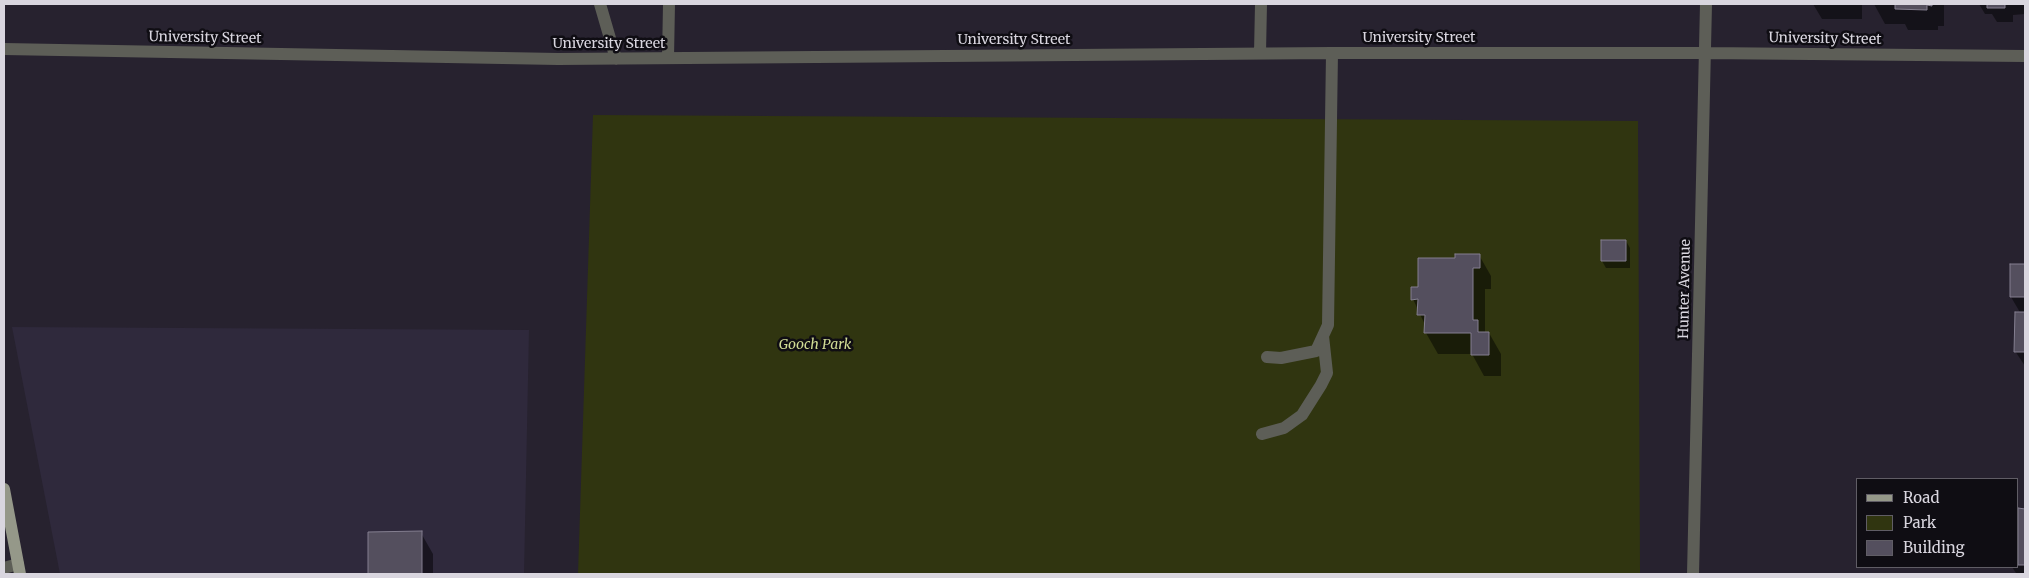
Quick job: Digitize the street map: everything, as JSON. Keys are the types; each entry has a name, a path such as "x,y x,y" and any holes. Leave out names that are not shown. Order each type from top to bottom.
{"main road":[{"path":"4,489 19,569"}],"street":[{"path":"600,4 616,59"},
{"path":"668,58 669,4"},
{"path":"1260,54 1261,4"},
{"name":"Hunter Avenue","path":"1693,574 1706,4"},
{"name":"University Street","path":"4,49 558,60 1332,53 1705,53 2025,56"},
{"path":"1267,357 1280,358 1316,351 1328,325 1332,53"},
{"path":"1262,434 1284,428 1302,415 1321,386 1327,373 1323,336"},
{"path":"4,568 19,569"}],"shaded area":[{"path":"12,327 529,330 524,574 60,574"}],"green space":[{"name":"Gooch Park","path":"593,115 1638,121 1640,574 578,574"}],"building":[{"path":"1895,4 1932,4 1932,6 1927,5 1927,10 1895,9"},
{"path":"1987,4 2005,4 2005,8 1987,8"},
{"path":"1601,240 1626,240 1626,261 1601,261"},
{"path":"1455,254 1480,254 1480,268 1473,268 1473,320 1478,320 1478,332 1489,332 1489,355 1471,355 1471,333 1424,333 1425,315 1417,315 1418,299 1411,300 1411,287 1418,287 1418,258 1455,258"},
{"path":"2010,264 2025,264 2025,297 2010,297"},
{"path":"2015,312 2025,312 2025,352 2014,352"},
{"path":"2019,508 2025,509 2025,565 2019,565"},
{"path":"422,531 422,574 368,574 368,532"}]}
